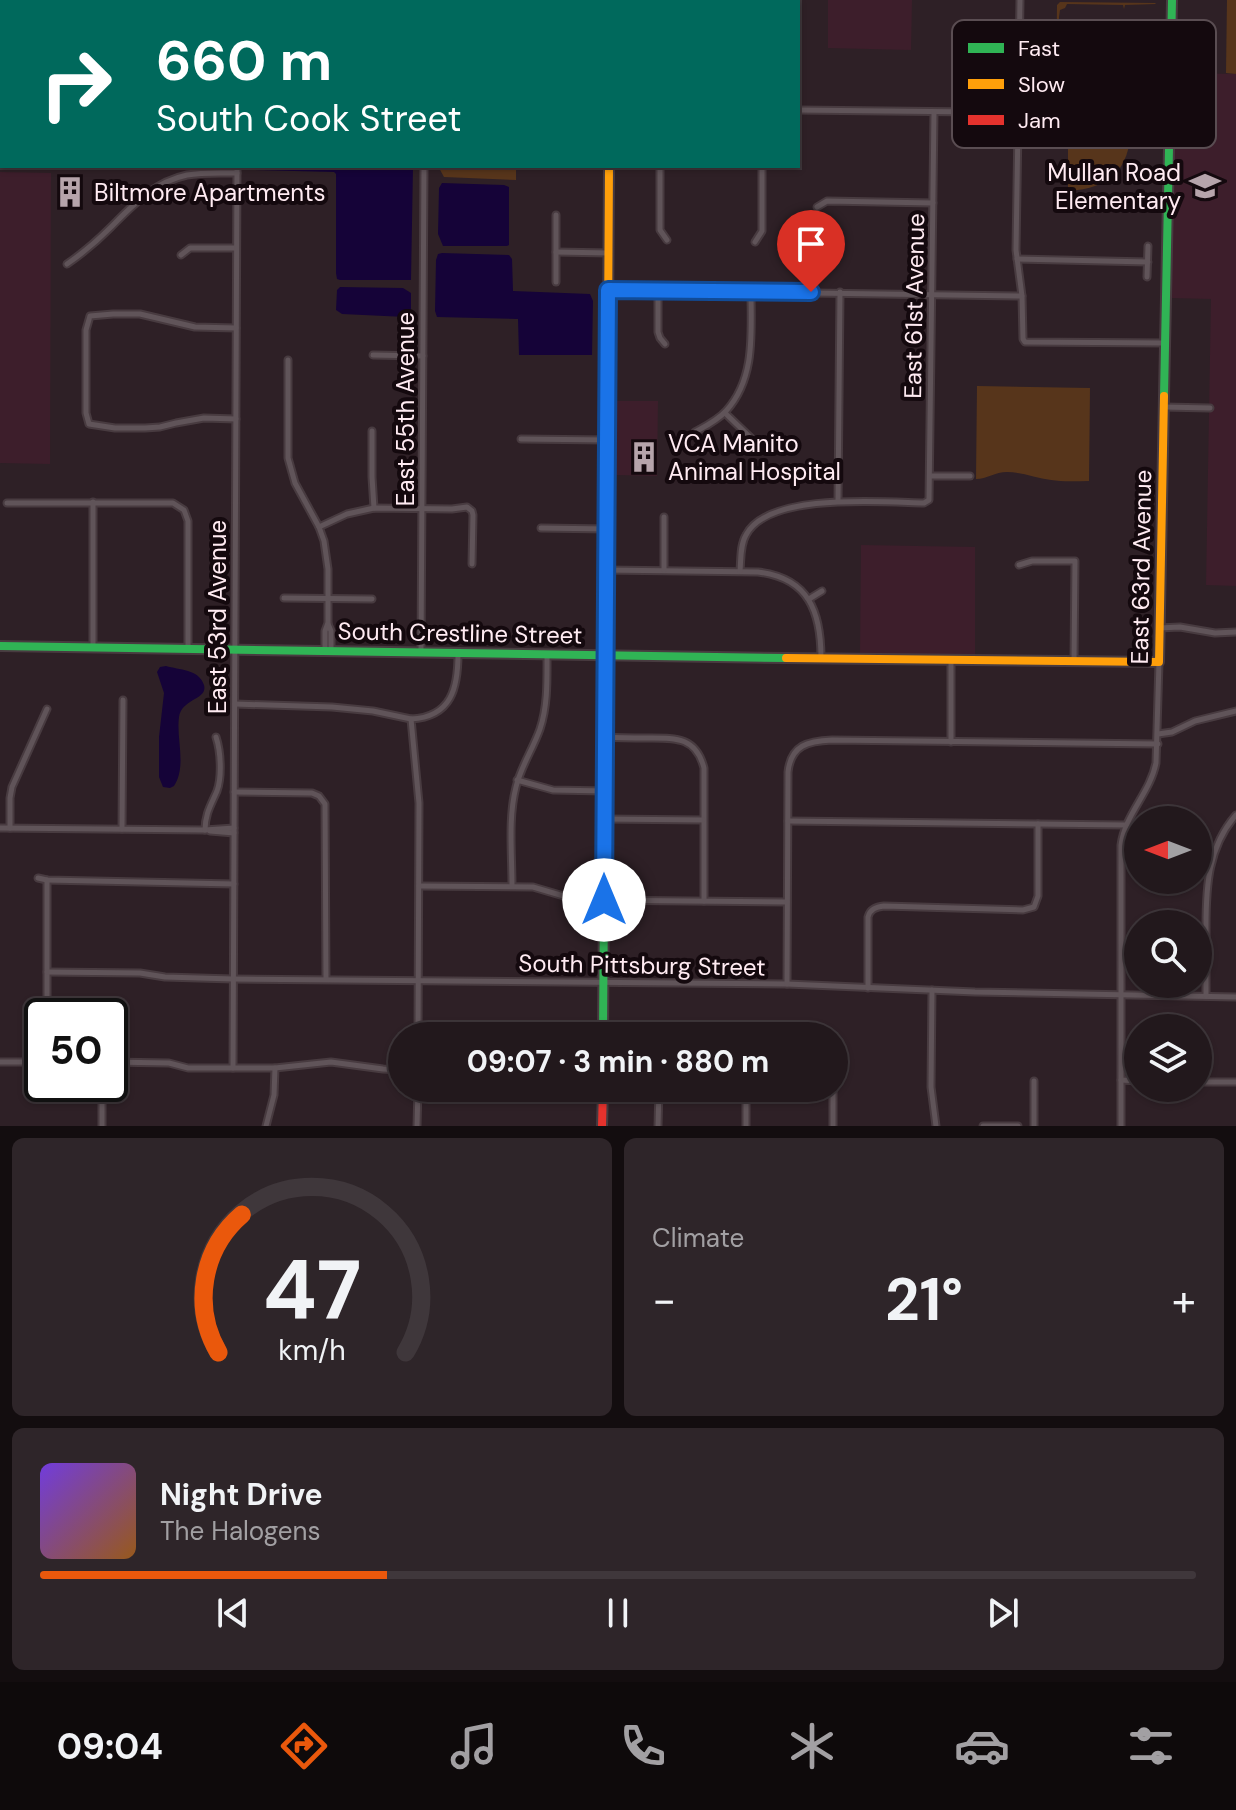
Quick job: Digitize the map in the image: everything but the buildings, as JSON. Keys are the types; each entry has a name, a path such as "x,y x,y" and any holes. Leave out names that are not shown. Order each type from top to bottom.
{"street":[{"path":"1020,0 1020,20"},
{"name":"East 63rd Avenue","path":"1172,0 1172,20"},
{"path":"800,110 952,112"},
{"name":"East 61st Avenue","path":"838,501 924,503 929,500 934,112"},
{"path":"1018,148 1017,259 1025,342 1166,343"},
{"name":"East 63rd Avenue","path":"1136,806 1152,777 1158,744 1169,148"},
{"name":"East 55th Avenue","path":"421,653 424,168"},
{"path":"603,1022 609,168"},
{"path":"660,168 660,230 667,240"},
{"path":"755,242 762,231 762,168"},
{"path":"67,264 90,247 149,191 186,175 237,170"},
{"name":"East 53rd Avenue","path":"233,1068 237,170"},
{"path":"817,207 827,201 933,203"},
{"path":"556,215 556,282"},
{"path":"1147,277 1148,246"},
{"path":"181,255 190,248 235,248"},
{"path":"556,252 609,253"},
{"path":"1017,259 1148,262"},
{"path":"608,290 1022,296"},
{"path":"658,290 658,332 665,344"},
{"path":"695,432 725,413 738,394 748,367 751,291"},
{"path":"740,571 745,535 754,524 767,515 838,501 840,292"},
{"path":"236,328 195,327 140,314 113,314 90,316 86,330 86,413 89,424 145,428 204,418 236,419"},
{"path":"373,355 423,356"},
{"path":"288,360 288,458 299,493 319,527 327,555 328,623 325,631 328,651"},
{"path":"1164,407 1210,408"},
{"path":"725,413 751,438"},
{"path":"372,431 374,508"},
{"path":"521,439 607,440"},
{"path":"930,476 970,476"},
{"path":"93,502 93,646"},
{"path":"7,503 173,503 184,510 188,521 188,648"},
{"path":"319,527 347,514 374,508 470,508 473,515 472,564"},
{"path":"664,517 664,570"},
{"path":"541,528 607,529"},
{"path":"1019,565 1032,561 1075,561 1074,661"},
{"path":"606,570 740,571 778,576 809,599 815,610 821,631 821,658"},
{"path":"809,599 822,591"},
{"path":"284,598 372,599"},
{"path":"1159,628 1236,632"},
{"name":"South Crestline Street","path":"0,646 1159,662"},
{"path":"235,704 332,707 418,719 433,713 450,698 458,677 458,654"},
{"path":"512,886 512,816 517,780 542,721 547,689 547,655"},
{"path":"951,660 951,742"},
{"path":"122,829 123,700"},
{"path":"10,828 12,787 47,709"},
{"path":"1158,734 1236,711"},
{"path":"411,719 419,789 418,1022"},
{"path":"205,830 207,813 219,783 216,737"},
{"path":"605,737 673,738 694,747 701,757 704,768 704,901"},
{"path":"787,984 789,766 799,749 817,741 1158,744"},
{"path":"517,780 553,790 605,791"},
{"path":"234,792 306,793 322,799 325,804 326,979"},
{"path":"1206,910 1208,872 1217,845 1236,815"},
{"path":"605,819 703,820"},
{"path":"788,821 1124,825"},
{"path":"868,988 868,917 872,910 884,906 1023,910 1034,907 1038,896 1038,824"},
{"path":"0,828 234,830"},
{"name":"East 63rd Avenue","path":"1121,1126 1121,853 1124,832"},
{"path":"38,878 234,884"},
{"path":"47,880 47,998"},
{"path":"419,886 539,888 581,899 787,902"},
{"name":"South Pittsburg Street","path":"47,972 140,973 233,979 787,984 1124,994"},
{"path":"932,990 931,1087 936,1126"},
{"name":"South Pittsburg Street","path":"1212,996 1236,997"},
{"path":"0,1062 24,1062"},
{"path":"128,1062 169,1063 188,1068 275,1068 331,1062 388,1070"},
{"path":"266,1126 274,1095 275,1068"},
{"path":"1034,1081 1034,1126"},
{"path":"1212,1082 1236,1082"},
{"path":"102,1102 102,1126"},
{"path":"417,1126 418,1102"},
{"path":"602,1126 603,1102"},
{"path":"658,1126 659,1102"},
{"path":"746,1102 746,1126"},
{"path":"833,1126 834,1102"},
{"path":"983,1126 1018,1126"}],"shaded area":[{"path":"828,0 912,0 911,50 828,48"},
{"path":"1227,0 1236,0 1236,74 1226,73"},
{"path":"1060,2 1156,4 1125,5 1124,9 1123,5 1067,4 1060,10 1059,20 1057,5"},
{"path":"1216,74 1236,74 1236,586 1206,585 1211,299 1171,298 1174,148 1216,148"},
{"path":"1068,148 1128,148 1122,166 1106,181 1068,191"},
{"path":"253,168 413,168 411,280 337,279 334,172"},
{"path":"439,168 516,168 516,180 444,177"},
{"path":"0,172 51,173 50,464 0,463"},
{"path":"442,183 509,187 509,245 443,246 438,234 439,188"},
{"path":"442,253 509,255 512,259 513,291 590,294 593,301 592,355 519,355 518,319 437,317 436,260"},
{"path":"340,287 403,288 411,293 411,312 406,317 342,314 336,310 337,290"},
{"path":"977,386 1090,388 1089,481 1056,481 1007,472 976,479"},
{"path":"614,401 658,401 657,476 615,475"},
{"path":"861,545 975,547 975,656 860,655"},
{"path":"160,667 198,676 204,685 202,694 185,706 179,717 180,770 174,786 170,788 163,787 159,777 164,693 157,672"}],"traffic: fast":[{"path":"1172,0 1172,20"},
{"path":"1164,396 1169,148"},
{"path":"603,1022 608,332"},
{"path":"0,646 786,658"}],"traffic: slow":[{"path":"608,332 609,168"},
{"path":"786,658 1159,662 1164,396"}],"traffic: jam":[{"path":"602,1126 603,1102"}],"place":[{"name":"Mullan Road Elementary","path":"1205,186"},
{"name":"Biltmore Apartments","path":"70,192"},
{"name":"VCA Manito Animal Hospital","path":"644,457"}],"route":[{"path":"604,900 608,290 811,292"}]}
